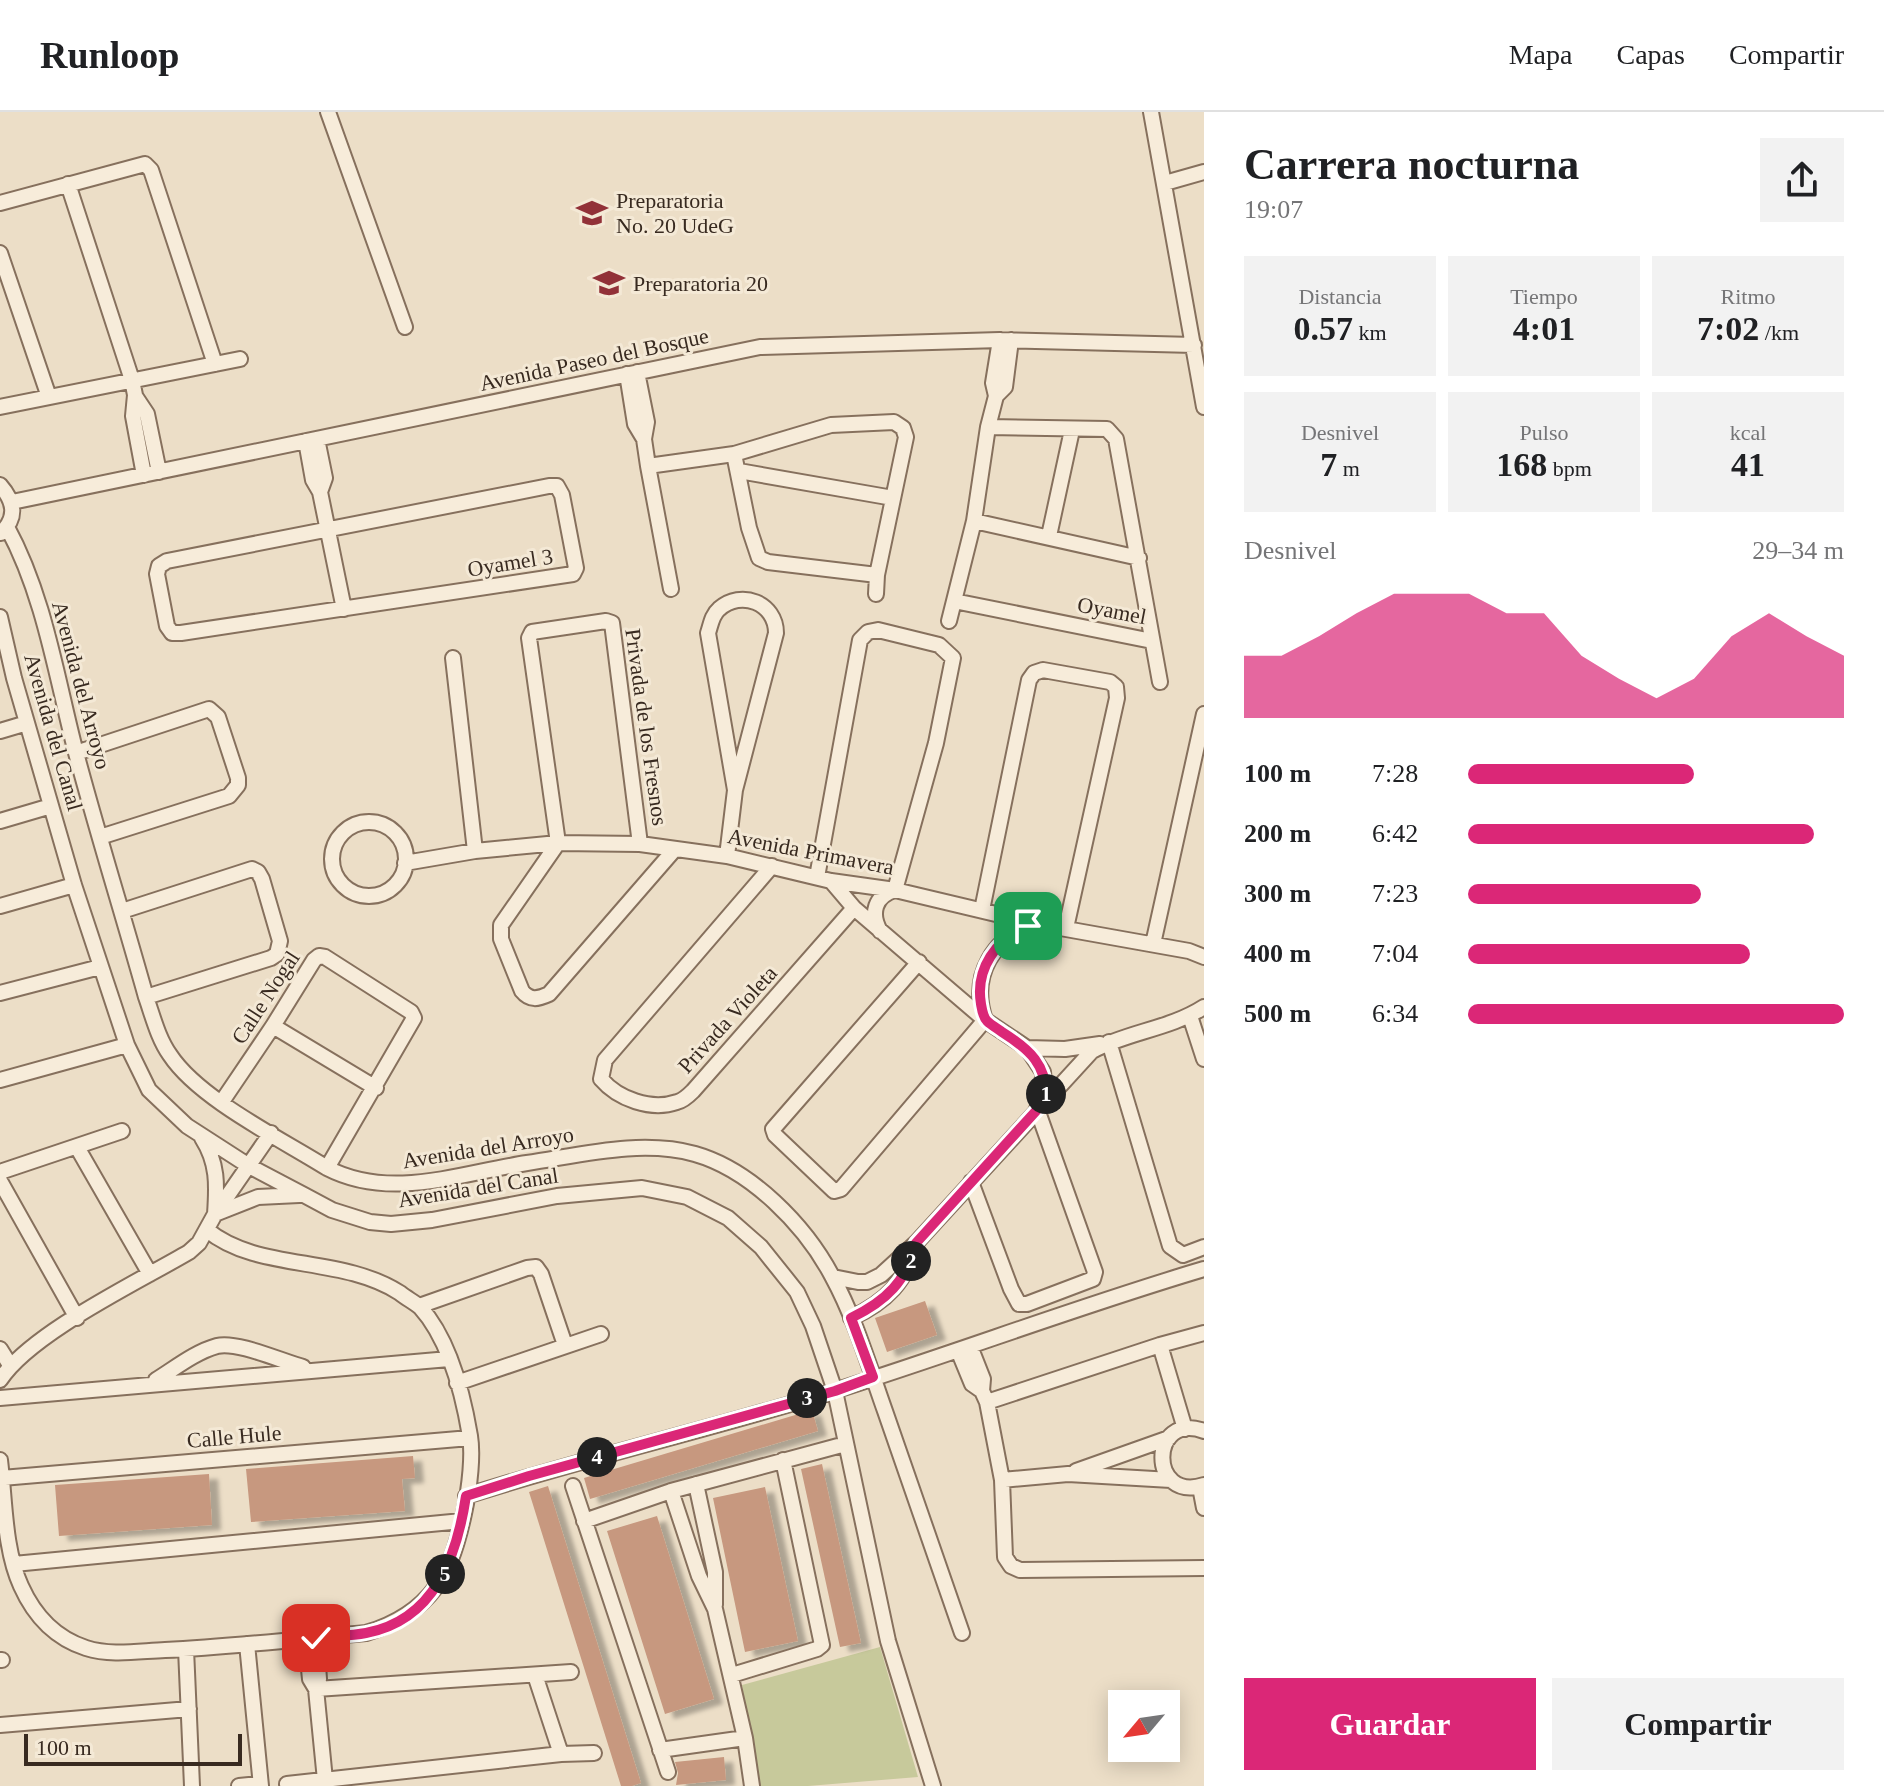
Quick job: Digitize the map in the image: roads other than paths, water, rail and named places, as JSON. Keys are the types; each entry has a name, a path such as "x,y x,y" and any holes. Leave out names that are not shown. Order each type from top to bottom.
{"street":[{"path":"328,112 405,327"},
{"path":"1151,112 1197,321 1194,345 1204,407"},
{"path":"0,203 145,164 151,170 215,364"},
{"path":"1165,183 1204,172"},
{"path":"68,184 134,388 147,414 152,473"},
{"path":"0,253 49,397"},
{"path":"949,621 974,521 988,427 996,396 1005,387 1006,340"},
{"name":"Avenida Paseo del Bosque","path":"12,502 760,347 1006,340 1194,345"},
{"path":"0,407 49,397 134,388 240,359"},
{"path":"632,373 635,424 644,439 671,589"},
{"path":"648,466 734,454 831,425 894,422 903,428 906,437 877,575 876,594"},
{"name":"Oyamel","path":"954,601 1152,641 1116,439 1107,429 988,427"},
{"path":"1049,536 1072,430"},
{"path":"311,440 313,480 320,492 344,609"},
{"path":"734,454 749,528 759,558 768,562 877,575"},
{"path":"739,471 893,498"},
{"path":"0,485 12,502 13,516 4,530"},
{"name":"Oyamel 3","path":"557,486 562,495 576,568 573,574 344,609 172,633 167,626 157,574 159,566 167,561 328,527 557,486"},
{"path":"974,521 1139,558"},
{"name":"Avenida del Arroyo","path":"4,530 30,575 76,753 146,997 168,1053 190,1079 221,1103 327,1168 364,1182 411,1184 613,1150 652,1149 692,1153 731,1170 766,1197 797,1228 833,1277 873,1377 962,1633"},
{"path":"727,856 735,790 776,633 770,611 759,603 746,600 719,609 708,633 735,790"},
{"name":"Avenida del Canal","path":"0,617 27,723 100,967 127,1045 149,1090 160,1103 201,1137 249,1166 354,1218 391,1224 432,1220 557,1196 642,1188 687,1197 728,1218 761,1247 797,1292 813,1326 835,1391 888,1641 933,1786"},
{"name":"Privada de los Fresnos","path":"558,843 530,634 535,630 606,621 613,626 640,844"},
{"path":"880,931 875,919 876,906 883,895 895,890 936,743 953,658 939,645 878,630 868,632 860,640 824,879 880,931 985,1020 1027,1048 1043,1072 1042,1104 1095,1272 1093,1279 1027,1304 1019,1304 971,1182"},
{"path":"1152,641 1160,682"},
{"path":"453,658 475,851"},
{"path":"982,910 1029,680 1034,673 1043,670 1097,679 1116,687 1117,698 1066,928"},
{"path":"76,753 209,709 218,717 238,778 238,785 229,796 100,837"},
{"path":"1153,944 1204,714"},
{"path":"0,731 27,723"},
{"path":"0,821 51,806"},
{"path":"375,822 392,830 398,837 405,863 393,887 376,895 358,894 342,885 336,877 333,850 336,841 348,828 375,822"},
{"path":"558,843 501,925 501,939 522,991 527,997 535,999 549,994 675,849"},
{"name":"Avenida Primavera","path":"405,863 475,851 558,843 640,844 727,856 824,879 895,890 1038,924 1153,944 1204,957"},
{"name":"Privada Violeta","path":"772,866 605,1060 601,1079 610,1090 645,1104 678,1102 693,1091 854,908"},
{"path":"122,911 252,869 262,879 280,941 280,948 271,958 146,997"},
{"path":"0,906 74,885"},
{"path":"919,962 773,1129 775,1135 831,1190 841,1189 985,1020 980,989 988,959 1009,936 1038,924"},
{"name":"Calle Nogal","path":"221,1103 314,960 319,956 325,957 411,1012 414,1018 327,1168"},
{"path":"0,993 100,967"},
{"path":"1027,1048 1065,1049 1109,1042 1190,1016 1204,1007"},
{"path":"1190,1016 1204,1059"},
{"path":"273,1026 376,1088"},
{"path":"833,1277 858,1282 874,1279 916,1243 1092,1051 1109,1042"},
{"path":"1109,1042 1170,1246 1183,1255 1204,1247"},
{"path":"0,1080 127,1045"},
{"path":"0,1172 122,1131"},
{"path":"0,1349 4,1372 77,1318 189,1252 199,1243 215,1214 271,1133"},
{"path":"201,1137 210,1150 216,1171 215,1214"},
{"path":"77,1147 150,1274"},
{"path":"0,1181 77,1318"},
{"path":"215,1214 258,1197 304,1195"},
{"path":"0,1460 5,1536 19,1583 33,1609 53,1630 76,1644 116,1653 366,1633 408,1614 428,1597 444,1576 454,1552 466,1496 470,1438 457,1383 434,1327 419,1306 380,1280 336,1268 236,1249 207,1230"},
{"path":"851,1318 876,1305 895,1288 909,1267 916,1243"},
{"path":"419,1306 536,1267 565,1345"},
{"path":"466,1496 835,1391 1204,1269"},
{"path":"984,1397 1204,1333"},
{"path":"457,1383 601,1334"},
{"path":"1160,1345 1185,1429"},
{"path":"151,1383 219,1346 232,1346 311,1370"},
{"path":"964,1348 983,1379 1002,1480 1005,1557 1011,1566 1020,1570 1204,1568"},
{"path":"0,1398 449,1359"},
{"path":"1068,1474 1169,1438 1185,1429 1203,1430"},
{"name":"Calle Hule","path":"2,1478 470,1438"},
{"path":"1169,1438 1161,1460 1171,1480"},
{"path":"584,1521 671,1491 838,1446"},
{"path":"732,1675 822,1645 783,1460"},
{"path":"1002,1480 1068,1474 1171,1480 1185,1487 1202,1486 1204,1508"},
{"path":"696,1484 715,1572 715,1609"},
{"path":"573,1486 668,1772"},
{"path":"671,1491 699,1576 715,1609 732,1675 752,1786"},
{"path":"14,1564 462,1521"},
{"path":"311,1638 310,1679 316,1689 325,1780"},
{"path":"239,1786 261,1785 247,1644"},
{"path":"186,1649 192,1786"},
{"path":"316,1689 571,1672"},
{"path":"535,1675 561,1754"},
{"path":"0,1725 189,1709"},
{"path":"660,1750 745,1738"},
{"path":"287,1784 594,1753"}],"place":[{"name":"Preparatoria No. 20 UdeG","path":"592,213"},
{"name":"Preparatoria 20","path":"609,283"}]}
